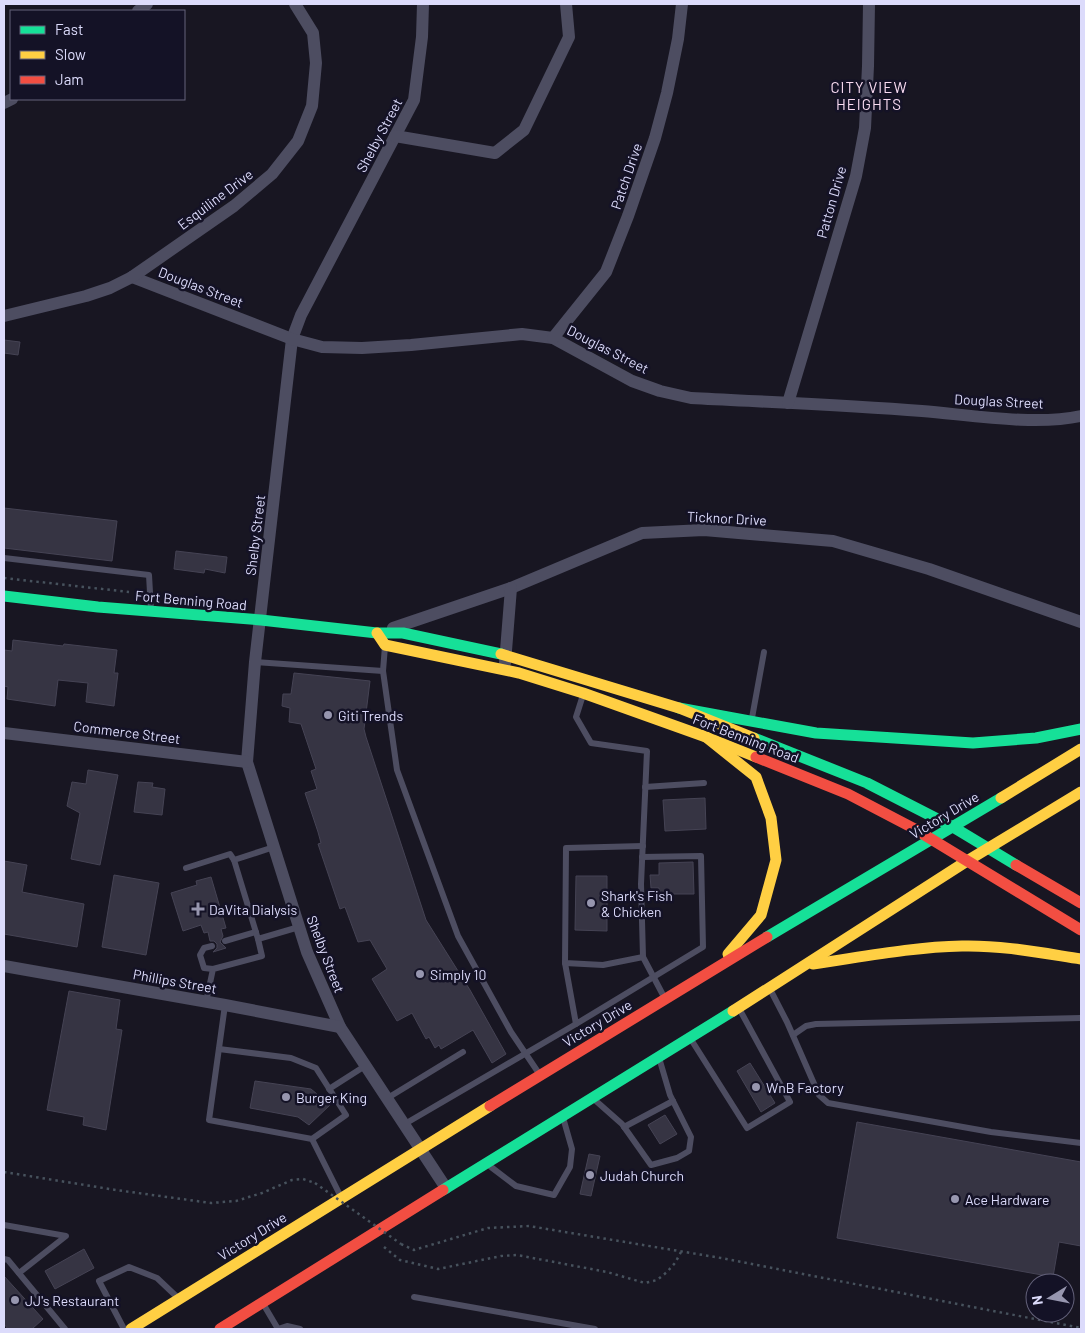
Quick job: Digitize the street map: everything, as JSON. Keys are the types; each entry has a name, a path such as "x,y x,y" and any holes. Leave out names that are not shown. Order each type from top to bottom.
{"main road":[{"name":"Fort Benning Road","path":"4,596 377,633 403,633 506,655 680,708 867,783 990,847 1081,903"},
{"path":"377,633 385,645"},
{"name":"Fort Benning Road","path":"385,645 504,670 583,694 706,737 848,794 933,840 1081,930"},
{"path":"680,708 816,733 973,742 1036,738 1081,729"},
{"path":"706,737 756,777 771,818 776,860 761,915 716,968"},
{"name":"Victory Drive","path":"131,1329 665,999 933,840 1081,749"},
{"path":"220,1329 739,1008 967,861 1081,792"},
{"path":"804,965 913,949 964,946 1035,952 1081,959"}],"street":[{"name":"Esquiline Drive","path":"4,316 86,296 110,288 132,277 234,206 272,174 298,141 312,106 316,63 313,33 295,4"},
{"name":"Shelby Street","path":"422,4 422,37 414,100 301,315 292,338 255,662 247,762 307,952 340,1027 419,1150 446,1188"},
{"path":"395,136 495,153 524,130 569,37 566,4"},
{"name":"Patch Drive","path":"553,338 606,272 628,216 655,138 667,93 678,39 682,4"},
{"name":"Patton Drive","path":"788,403 856,176 864,128 869,4"},
{"name":"Douglas Street","path":"132,277 292,338 322,347 362,348 411,345 522,334 553,338 632,380 660,391 691,398 1016,419 1081,416"},
{"name":"Ticknor Drive","path":"377,633 410,624 510,588 642,533 704,530 833,541 928,569 1081,622"},
{"path":"504,670 510,588"},
{"name":"Commerce Street","path":"4,733 247,762"},
{"name":"Phillips Street","path":"4,966 340,1027"}],"lane":[{"path":"4,558 149,575 151,612"},
{"path":"385,645 383,671 397,770 458,936 511,1032 540,1076"},
{"path":"751,721 764,652"},
{"path":"255,662 383,671"},
{"path":"583,694 576,716 592,743 647,750 641,884 643,957 665,999"},
{"path":"645,787 704,783"},
{"path":"576,1024 565,963 566,848 643,846"},
{"path":"234,860 274,847"},
{"path":"186,868 230,854 234,860 262,956 213,969 204,968 200,955 204,948 212,946"},
{"path":"404,1125 576,1024 703,946 701,856 642,857"},
{"path":"225,941 299,927"},
{"path":"565,963 603,965 643,957"},
{"path":"206,1002 213,969"},
{"path":"769,988 793,1035 819,1095 828,1103 991,1132 1081,1143"},
{"path":"219,1048 291,1058 316,1068 346,1115 312,1139 209,1120 219,1048 225,1005"},
{"path":"690,1038 747,1128 790,1102 739,1008"},
{"path":"793,1035 806,1026 816,1024 1081,1018"},
{"path":"386,1099 463,1052"},
{"path":"592,1098 624,1127 651,1166 677,1158 689,1151 691,1137 670,1095 659,1057"},
{"path":"329,1089 365,1066"},
{"path":"624,1127 673,1101"},
{"path":"486,1163 516,1186 554,1195 570,1167 572,1149 562,1116"},
{"path":"312,1139 342,1198"},
{"path":"4,1225 66,1236 20,1274"},
{"path":"4,1259 8,1260 63,1327 53,1329"},
{"path":"124,1329 99,1281 129,1267 157,1278 180,1299"},
{"path":"414,1297 595,1329"},
{"path":"262,1303 278,1329 287,1326 300,1329"}],"path":[{"path":"4,578 150,595"},
{"path":"4,1172 211,1203 236,1201 262,1193 292,1180 303,1179 315,1183 401,1244 414,1250 488,1228 529,1226 680,1252 1081,1328"},
{"path":"392,1242 400,1237"},
{"path":"384,1247 400,1260 438,1269 501,1256 517,1255 607,1272 645,1283 657,1280 667,1272 675,1263 680,1252"}],"building":[{"path":"4,340 20,342 18,355 4,353"},
{"path":"4,508 117,521 112,561 4,548"},
{"path":"176,551 227,557 225,573 205,569 204,573 174,569"},
{"path":"13,640 117,650 114,673 118,673 114,706 86,702 88,683 58,680 55,706 7,699 8,687 4,686 4,650 12,651"},
{"path":"294,673 370,681 364,729 366,737 426,920 470,990 506,1054 492,1063 473,1030 441,1049 439,1045 435,1048 429,1037 426,1039 412,1013 397,1021 372,979 387,969 370,940 358,942 345,907 340,909 318,844 321,843 305,793 317,789 311,771 316,769 301,724 289,722 290,708 282,706 283,694 291,694"},
{"path":"88,770 118,775 100,865 71,859 80,813 67,806 72,782 86,784"},
{"path":"138,782 153,783 152,787 165,789 162,815 134,812"},
{"path":"705,798 706,829 665,831 663,800"},
{"path":"4,861 27,865 22,892 84,904 77,947 4,934"},
{"path":"693,862 694,894 659,894 659,888 651,888 650,875 659,875 659,863"},
{"path":"114,875 159,883 146,955 102,947"},
{"name":"Shark's Fish & Chicken","path":"576,876 607,876 607,931 575,930"},
{"name":"DaVita Dialysis","path":"211,877 226,928 221,929 223,936 220,942 226,948 213,952 217,948 217,944 214,941 210,941 208,932 204,933 201,925 183,931 171,893 197,885 196,881"},
{"path":"69,991 120,1000 116,1029 122,1030 106,1130 83,1125 84,1117 47,1110"},
{"name":"WnB Factory","path":"750,1063 775,1103 761,1112 737,1071"},
{"name":"Burger King","path":"255,1081 311,1089 330,1105 309,1125 298,1117 250,1108"},
{"path":"665,1115 677,1134 660,1144 648,1125"},
{"name":"Ace Hardware","path":"857,1122 1081,1162 1081,1246 1059,1242 1054,1273 1031,1273 837,1238"},
{"name":"Judah Church","path":"589,1154 600,1156 591,1196 580,1194"},
{"path":"84,1249 94,1268 55,1289 45,1271"},
{"name":"JJ's Restaurant","path":"4,1276 43,1319 32,1329 8,1329 4,1324"}],"traffic: fast":[{"path":"4,596 98,607 261,620 377,633 403,633 501,654"},
{"path":"679,708 816,733 973,743 1036,738 1081,729"},
{"path":"754,738 867,783 953,827 1016,865"},
{"path":"767,937 1001,798"},
{"path":"443,1190 733,1011"}],"traffic: slow":[{"path":"377,633 385,645 519,673 583,693 756,757"},
{"path":"501,654 679,708 754,738"},
{"path":"706,737 756,777 771,818 776,860 761,915 728,954"},
{"path":"1001,798 1081,749"},
{"path":"733,1011 967,861 1081,792"},
{"path":"813,964 906,950 962,946 1007,948 1081,959"},
{"path":"131,1329 490,1106"}],"traffic: jam":[{"path":"756,757 848,794 913,828 1081,930"},
{"path":"1016,865 1081,903"},
{"path":"490,1106 767,937"},
{"path":"220,1329 443,1190"}],"place":[{"name":"Giti Trends","path":"328,715"},
{"name":"Shark's Fish & Chicken","path":"591,903"},
{"name":"DaVita Dialysis","path":"198,909"},
{"name":"Simply 10","path":"420,974"},
{"name":"WnB Factory","path":"756,1087"},
{"name":"Burger King","path":"286,1097"},
{"name":"Judah Church","path":"590,1175"},
{"name":"Ace Hardware","path":"955,1199"},
{"name":"JJ's Restaurant","path":"15,1300"}],"district":[{"name":"CITY VIEW HEIGHTS","path":"869,96"}]}
